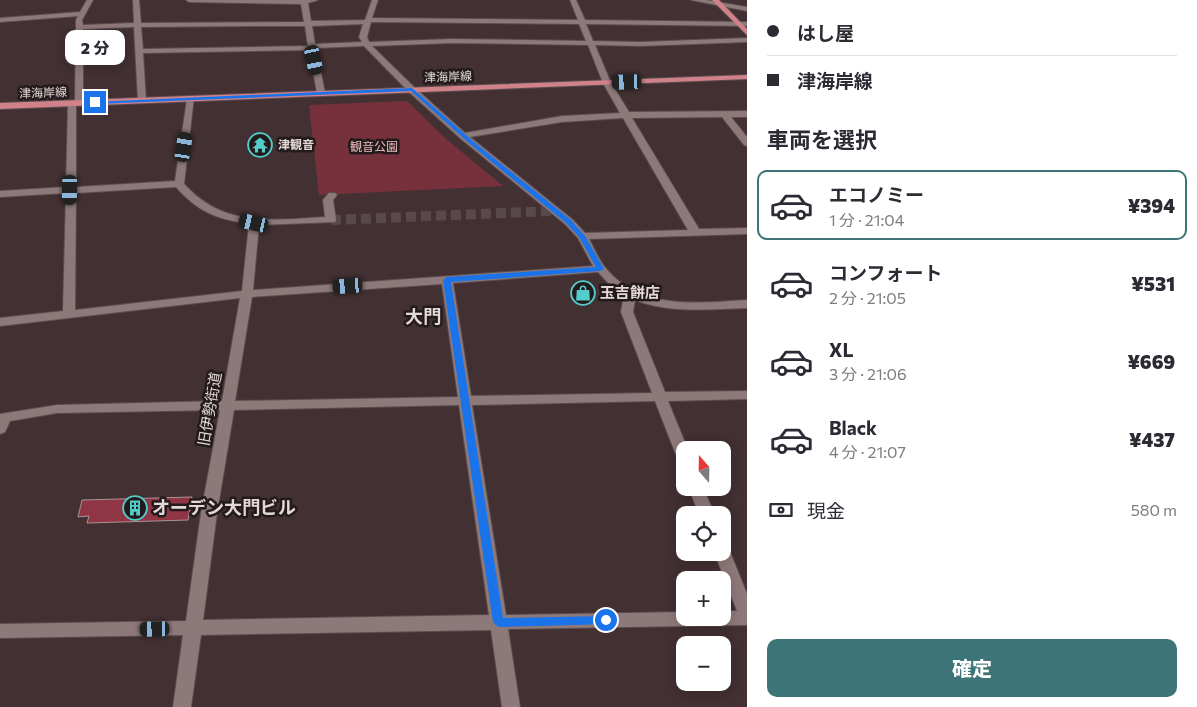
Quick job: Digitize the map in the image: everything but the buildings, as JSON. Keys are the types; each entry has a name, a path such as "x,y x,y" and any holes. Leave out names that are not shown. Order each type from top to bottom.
{"main road":[{"path":"717,2 747,32"},
{"name":"津海岸線","path":"0,106 747,77"}],"street":[{"path":"69,313 70,190 79,20 90,0"},
{"path":"136,0 142,101"},
{"path":"189,0 304,2 315,0"},
{"path":"375,0 363,37 366,44 412,90 463,136 569,222 582,236 600,269 613,284 630,295 651,303 675,307 747,304"},
{"path":"573,0 607,83 695,232"},
{"path":"694,0 717,2 747,10"},
{"path":"304,2 321,93"},
{"path":"0,20 83,14"},
{"path":"79,27 138,24 308,24 368,21 747,24"},
{"path":"139,51 312,47 452,41 641,44 747,40"},
{"path":"191,99 179,184 187,196 200,207 254,226 331,220 328,200 332,195"},
{"path":"724,114 747,143"},
{"path":"463,136 562,119 625,115 747,114"},
{"path":"0,194 179,184"},
{"name":"旧伊勢街道","path":"182,707 208,513 247,294 254,226"},
{"path":"582,236 747,231"},
{"path":"0,322 247,294 600,269"},
{"path":"447,280 511,707"},
{"path":"630,295 627,312 677,441"},
{"path":"2,421 57,409 747,395"},
{"path":"0,631 747,616 726,561"}],"green space":[{"name":"観音公園","path":"407,101 445,138 503,186 319,195 309,105"}],"tunnel":[{"path":"331,220 554,211"}],"place":[{"name":"津観音","path":"260,145"},
{"name":"玉吉餅店","path":"583,293"},
{"name":"オーデン大門ビル","path":"135,508"}],"district":[{"name":"大門","path":"423,317"}],"route":[{"path":"95,102 412,90 522,186 569,222 582,236 600,269 447,280 498,622 606,620"}]}
